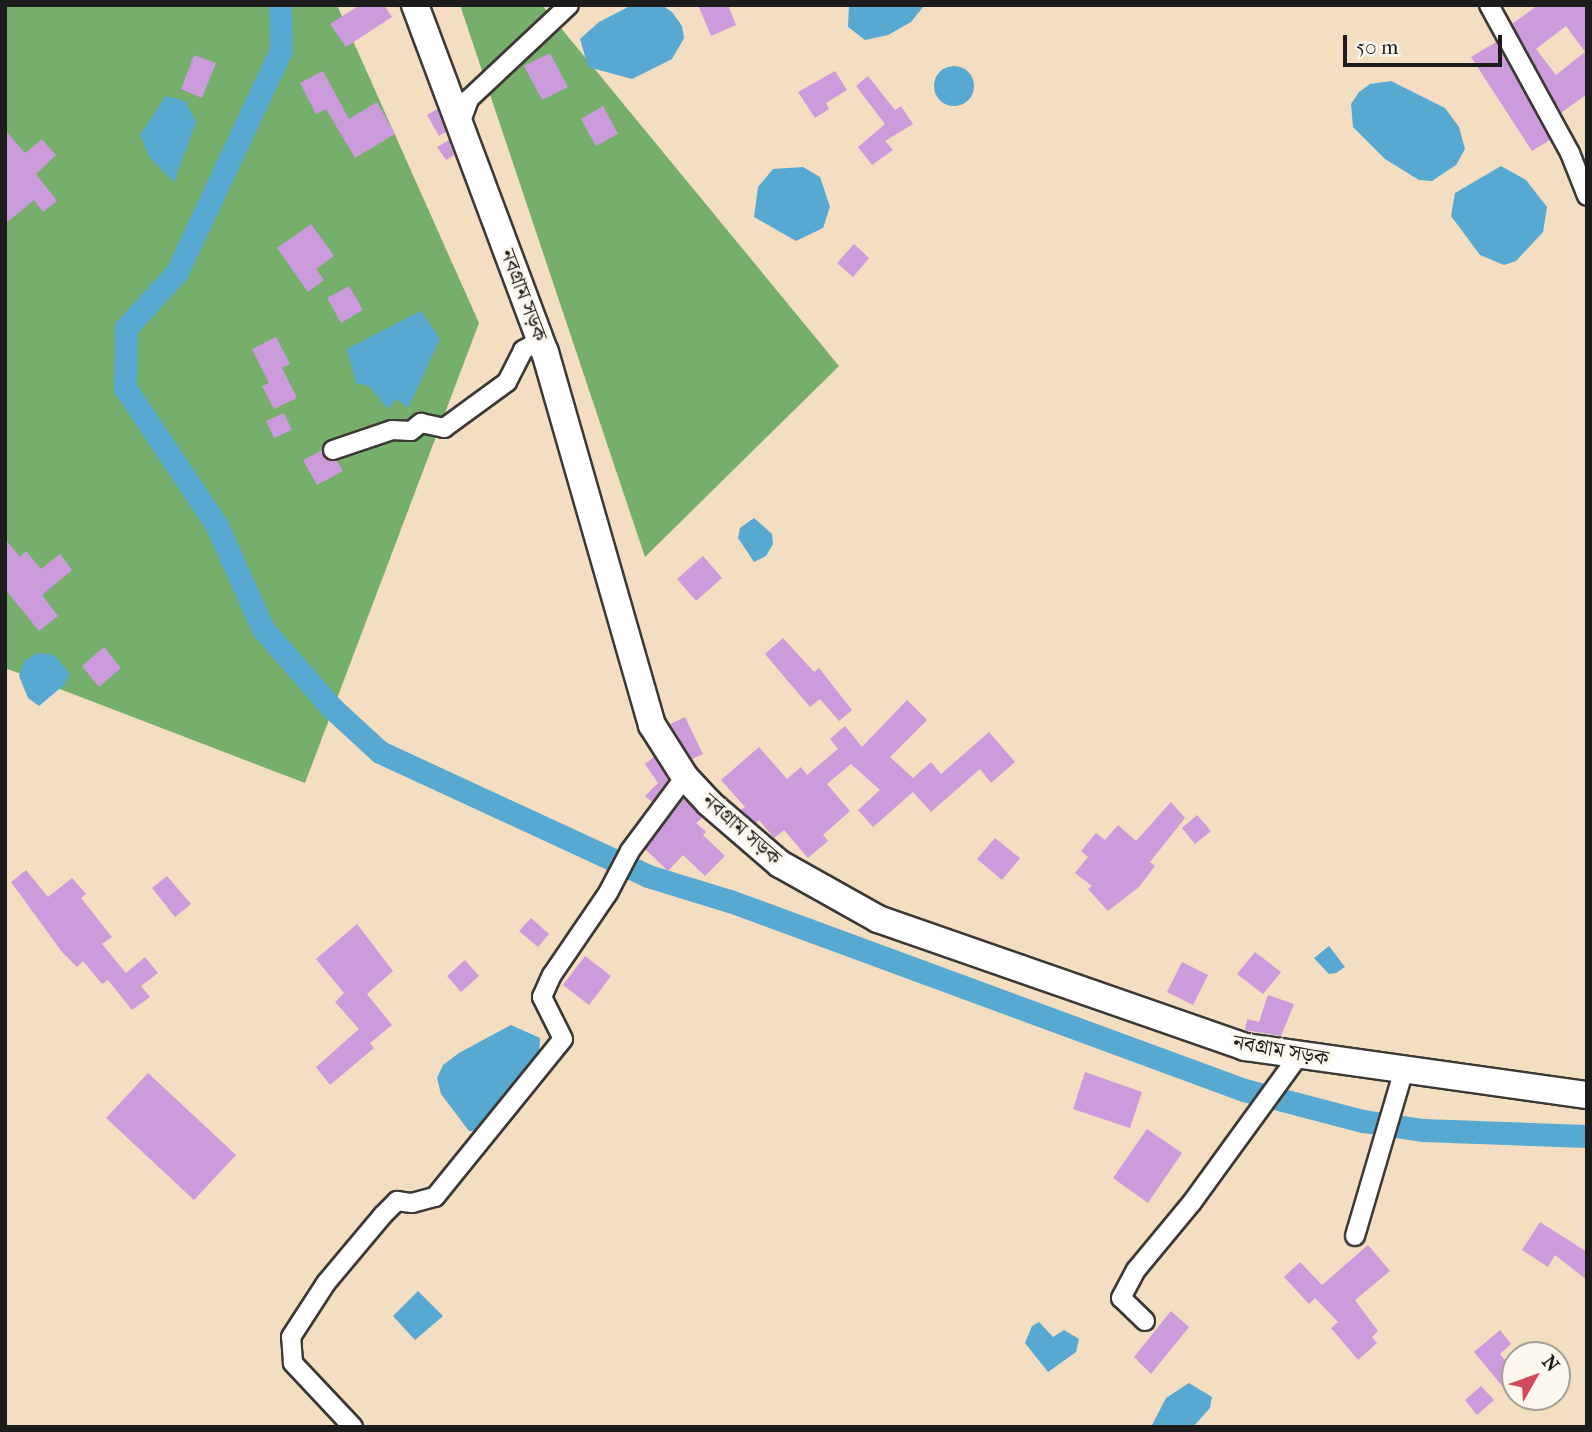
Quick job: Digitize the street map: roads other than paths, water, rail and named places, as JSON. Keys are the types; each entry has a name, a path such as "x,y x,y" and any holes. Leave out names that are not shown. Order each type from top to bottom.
{"main road":[{"name":"নবগ্রাম সড়ক","path":"415,5 541,340 652,725 685,777 780,864 878,919 1245,1047 1587,1095"}],"street":[{"path":"460,124 469,99 569,5"},
{"path":"1489,5 1570,153 1587,196"},
{"path":"333,450 392,430 411,431 421,423 444,428 507,382 523,350 541,340"},
{"path":"353,1427 293,1363 291,1337 326,1283 383,1215 397,1201 412,1203 435,1196 563,1039 542,997 608,892 630,851 685,777"},
{"path":"1145,1321 1121,1298 1136,1270 1255,1118 1298,1055"},
{"path":"1355,1236 1404,1069"}],"water":[{"path":"632,5 662,5 672,12 682,26 684,38 672,59 632,79 588,67 580,39 599,22"},
{"path":"849,5 923,7 911,22 888,35 865,40 848,27"},
{"path":"954,66 962,67 968,72 973,78 973,94 968,100 962,105 954,106 946,105 940,100 935,94 934,86 935,78 940,72 946,67"},
{"path":"1391,81 1445,108 1459,127 1465,149 1456,165 1432,181 1419,180 1385,159 1353,127 1351,104 1359,92 1370,84"},
{"path":"166,96 185,101 196,122 174,182 150,158 140,135"},
{"path":"1501,166 1526,180 1547,207 1543,232 1516,261 1504,265 1480,255 1451,216 1455,193"},
{"path":"803,167 820,177 830,207 823,228 796,241 754,217 758,187 773,169"},
{"path":"421,311 440,339 408,408 397,399 388,409 369,386 356,383 347,349"},
{"path":"754,518 772,534 773,544 766,556 754,562 738,538 740,528"},
{"path":"38,653 54,655 70,674 64,685 39,706 28,698 19,676 24,661"},
{"path":"1329,946 1345,967 1329,974 1314,958"},
{"path":"511,1025 540,1038 539,1057 476,1131 469,1131 441,1094 437,1078 443,1065 459,1053"},
{"path":"418,1291 443,1316 415,1340 393,1316"},
{"path":"1039,1322 1053,1337 1064,1330 1079,1339 1076,1352 1048,1372 1025,1343 1032,1326"},
{"path":"1189,1383 1212,1397 1210,1408 1193,1427 1151,1427 1166,1398"}],"waterway":[{"path":"280,5 281,50 177,272 126,328 125,388 216,524 263,629 332,708 380,752 648,876 730,901 1244,1090 1363,1121 1423,1130 1587,1136"}]}
